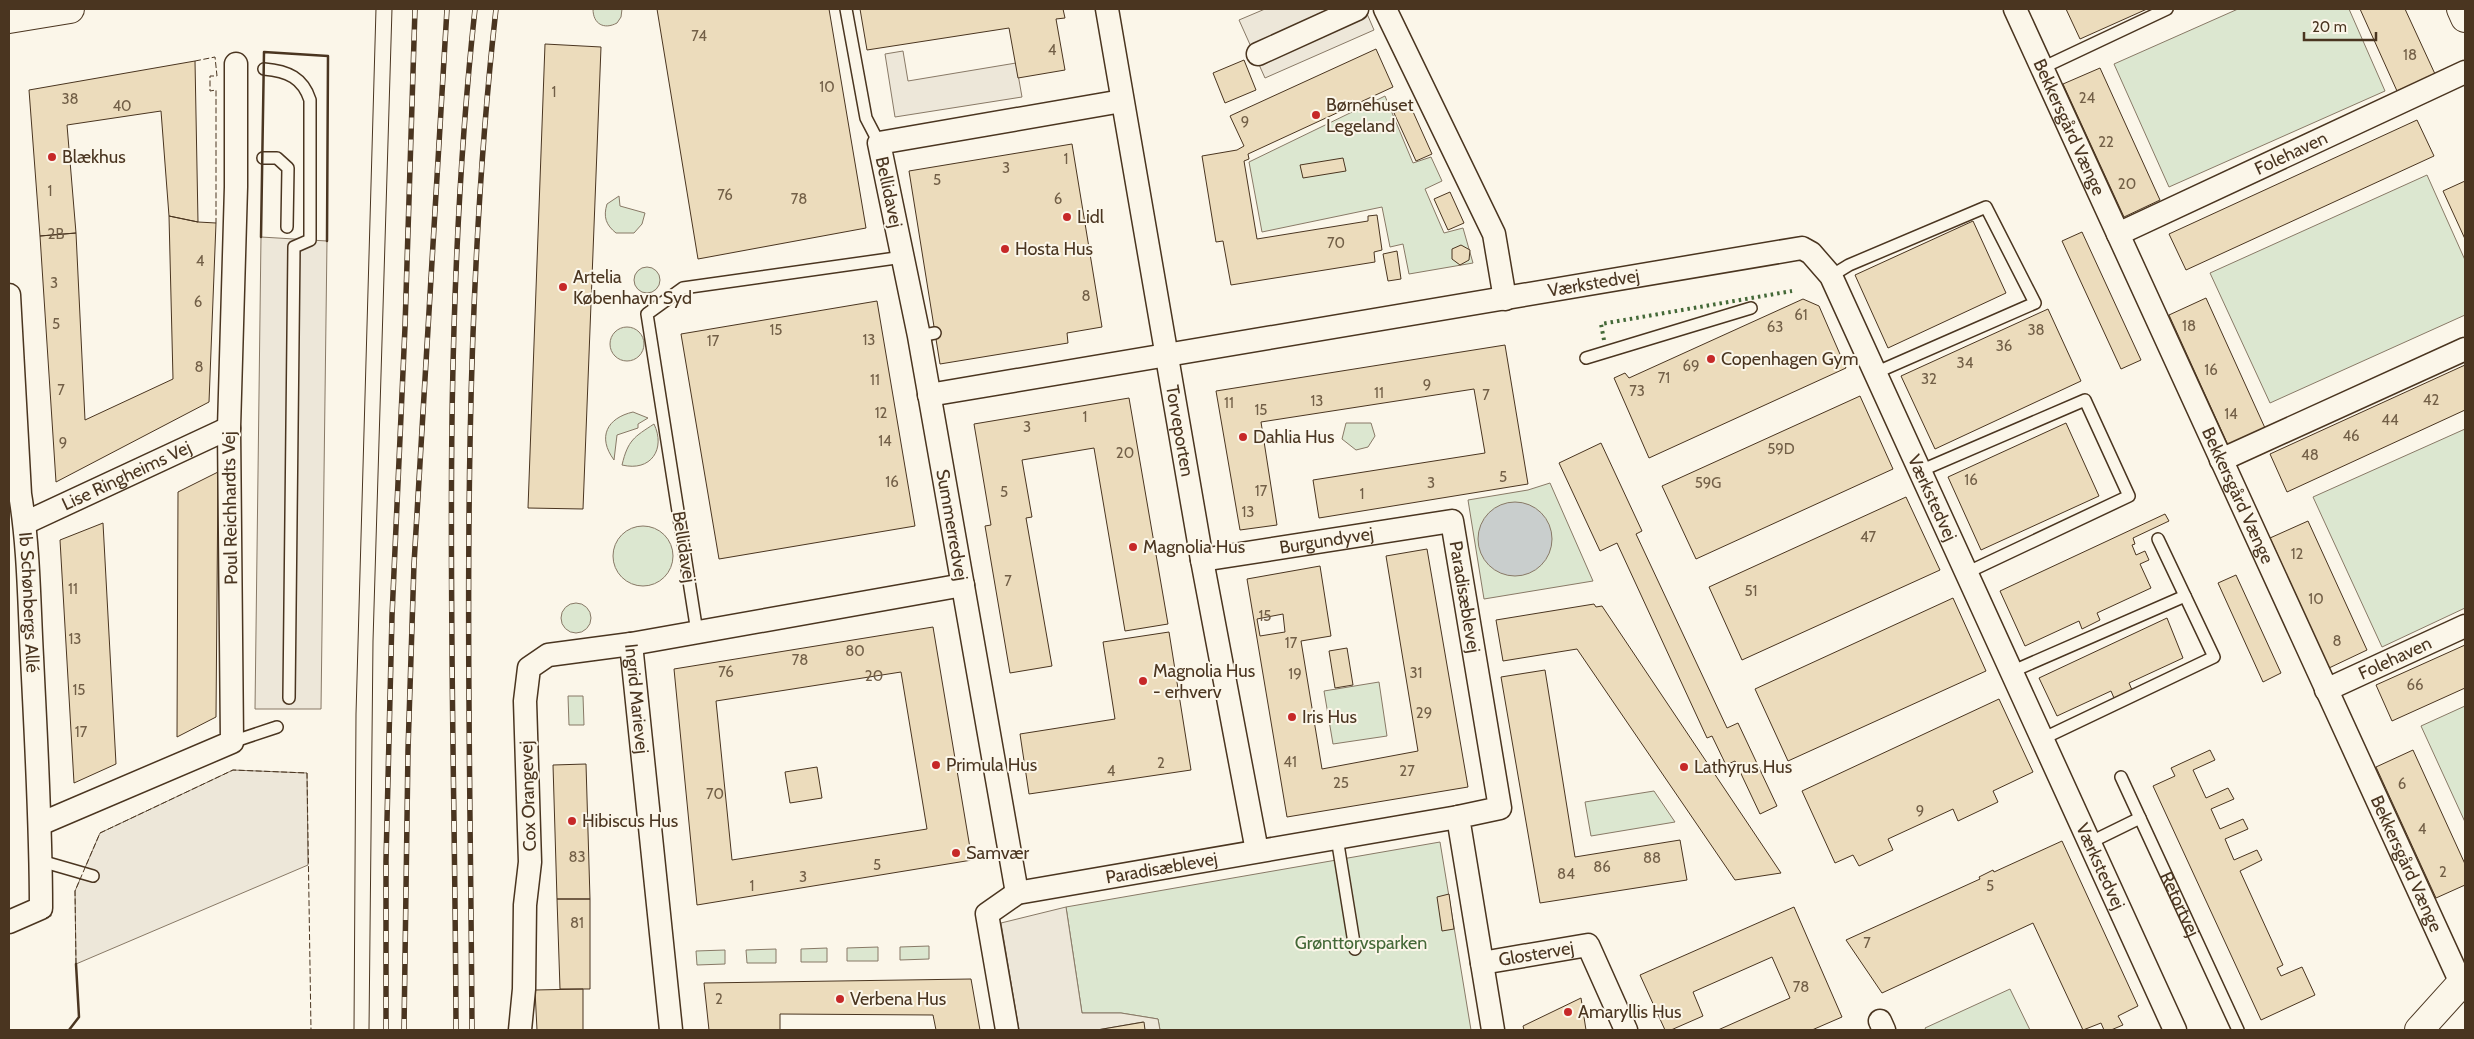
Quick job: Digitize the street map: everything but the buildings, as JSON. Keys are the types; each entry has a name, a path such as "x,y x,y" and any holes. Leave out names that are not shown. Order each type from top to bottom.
{"street":[{"path":"9,19 70,9"},
{"name":"Torveporten","path":"1107,9 1202,560 1257,851"},
{"path":"1258,54 1357,9"},
{"path":"1385,9 1494,234 1505,299"},
{"name":"Bekkersgård Vænge","path":"2015,9 2326,690 2463,981"},
{"path":"2461,9 2465,18"},
{"name":"Poul Reichhardts Vej","path":"232,742 229,428 236,187 236,64"},
{"name":"Folehaven","path":"2118,234 2465,72"},
{"name":"Bellidavej","path":"929,395 927,334 903,257 879,143 1122,101"},
{"name":"Værkstedvej","path":"1167,353 1505,299 1802,248 1811,254 1831,276 2089,843 2171,1029"},
{"name":"Ib Schønbergs Allé","path":"9,295 14,498 25,523 41,861 41,908 9,922"},
{"path":"2221,460 2465,349"},
{"path":"929,395 1167,353"},
{"name":"Summerredvej","path":"929,395 1017,893"},
{"name":"Lise Ringheims Vej","path":"25,523 229,428"},
{"name":"Burgundyvej","path":"1202,560 1452,521"},
{"name":"Paradisæblevej","path":"1007,1030 987,914 1017,893 1458,817 1500,808 1452,521"},
{"name":"Ingrid Marievej","path":"671,1030 631,644 963,584"},
{"name":"Folehaven","path":"2326,690 2465,626"},
{"name":"Cox Orangevej","path":"520,1030 524,989 525,905 530,862 525,701 529,668 548,655 631,644"},
{"path":"40,824 232,742"},
{"path":"1458,817 1493,1030"},
{"name":"Glostervej","path":"1482,963 1588,945 1626,1030"},
{"path":"2419,1030 2463,981"}],"lane":[{"path":"846,9 866,118 879,143"},
{"path":"2042,68 2167,9"},
{"path":"264,69 282,70 297,78 306,87 310,100 310,240 294,247 290,698"},
{"path":"263,158 277,158 288,168 287,226"},
{"path":"1831,276 1848,265 1986,207 2035,303 1875,373"},
{"name":"Bellidavej","path":"698,632 647,314 683,288 903,257"},
{"path":"1586,358 1751,308"},
{"path":"1920,471 2084,400 2129,496 1966,573"},
{"path":"2042,739 2214,658 2158,539"},
{"path":"2011,672 2185,596"},
{"path":"232,742 277,727"},
{"name":"Retortvej","path":"2121,778 2238,1030"},
{"path":"2089,843 2140,818"},
{"path":"1337,838 1355,949"},
{"path":"41,861 93,876"}],"green space":[{"path":"593,9 622,9 621,17 617,23 604,26 597,22"},
{"path":"2238,9 2349,9 2385,91 2169,187 2114,64"},
{"path":"1385,96 1413,163 1431,157 1442,181 1425,189 1444,233 1463,228 1473,263 1409,274 1403,244 1390,247 1382,207 1262,232 1249,162"},
{"path":"2427,175 2465,260 2465,315 2270,403 2210,273"},
{"path":"619,196 620,206 645,213 642,224 634,233 616,233 606,220 607,204"},
{"path":"647,267 656,271 660,280 656,289 647,293 638,289 634,280 638,271"},
{"path":"627,327 639,332 644,344 639,356 627,361 615,356 610,344 615,332"},
{"path":"633,412 648,418 638,424 638,428 617,435 614,460 606,444 607,430 617,419"},
{"path":"1346,423 1371,423 1375,436 1368,447 1356,450 1342,439"},
{"path":"654,424 658,442 657,450 653,457 641,465 622,465 629,444 641,432"},
{"path":"2465,429 2465,608 2382,647 2313,497"},
{"path":"1550,483 1593,581 1484,599 1468,500 1528,490"},
{"path":"637,526 649,526 665,534 671,544 673,556 671,568 665,578 649,586 637,586 621,578 613,562 613,550 621,534"},
{"path":"576,603 582,604 590,612 590,624 582,632 576,633 570,632 562,624 561,618 562,612 570,604"},
{"path":"1379,682 1387,736 1333,744 1324,691"},
{"path":"568,696 583,696 584,725 569,725"},
{"path":"2465,706 2465,822 2421,726"},
{"path":"1654,791 1675,822 1591,836 1585,802"},
{"name":"Grønttorvsparken","path":"1440,842 1471,1030 1160,1030 1158,1019 1121,1013 1082,1013 1066,907"},
{"path":"929,946 929,959 900,960 900,947"},
{"path":"878,947 878,961 847,961 847,948"},
{"path":"827,948 827,962 801,962 801,949"},
{"path":"776,949 776,963 747,963 746,950"},
{"path":"725,950 725,964 697,965 696,951"},
{"path":"2010,989 2030,1030 1926,1030 1925,1028"}],"shaded area":[{"path":"1265,9 1365,9 1374,30 1265,78 1239,20"},
{"path":"903,51 908,81 1016,63 1022,97 895,117 885,54"},
{"path":"261,237 327,241 321,709 255,709"},
{"path":"1508,502 1522,502 1536,508 1546,518 1552,532 1550,553 1536,570 1522,576 1508,576 1494,570 1484,560 1478,546 1478,532 1484,518 1494,508"},
{"path":"233,770 307,773 308,865 76,964 75,891 100,833"},
{"path":"1066,907 1082,1013 1121,1013 1158,1019 1160,1030 1145,1030 1143,1022 1097,1030 1019,1030 1001,923"}],"tram line":[{"path":"354,1030 356,714 376,9"},
{"path":"369,1030 373,641 392,9"}],"railway":[{"path":"386,1030 386,861 392,616 405,327 415,9"},
{"path":"404,1030 408,750 414,564 447,9"},
{"path":"456,1030 451,519 452,391 456,264 464,136 475,9"},
{"path":"472,1030 469,647 471,391 484,136 496,9"}],"hedge":[{"path":"1604,340 1601,324 1792,291"}],"fence":[{"path":"195,61 215,57 217,76 210,76 210,91 216,90 216,223"},
{"path":"76,964 75,891 100,833 233,770 307,773 311,1030"},
{"path":"46,918 53,915"}],"wall":[{"path":"261,237 264,52 328,56 327,241"},
{"path":"69,1030 79,1017 76,964"}],"place":[{"name":"Børnehuset Legeland","path":"1316,115"},
{"name":"Blækhus","path":"52,157"},
{"name":"Lidl","path":"1067,217"},
{"name":"Hosta Hus","path":"1005,249"},
{"name":"Artelia København Syd","path":"563,287"},
{"name":"Copenhagen Gym","path":"1711,359"},
{"name":"Dahlia Hus","path":"1243,437"},
{"name":"Magnolia Hus","path":"1133,547"},
{"name":"Magnolia Hus - erhverv","path":"1143,681"},
{"name":"Iris Hus","path":"1292,717"},
{"name":"Primula Hus","path":"936,765"},
{"name":"Lathyrus Hus","path":"1684,767"},
{"name":"Hibiscus Hus","path":"572,821"},
{"name":"Samvær","path":"956,853"},
{"name":"Verbena Hus","path":"840,999"},
{"name":"Amaryllis Hus","path":"1568,1012"}]}
